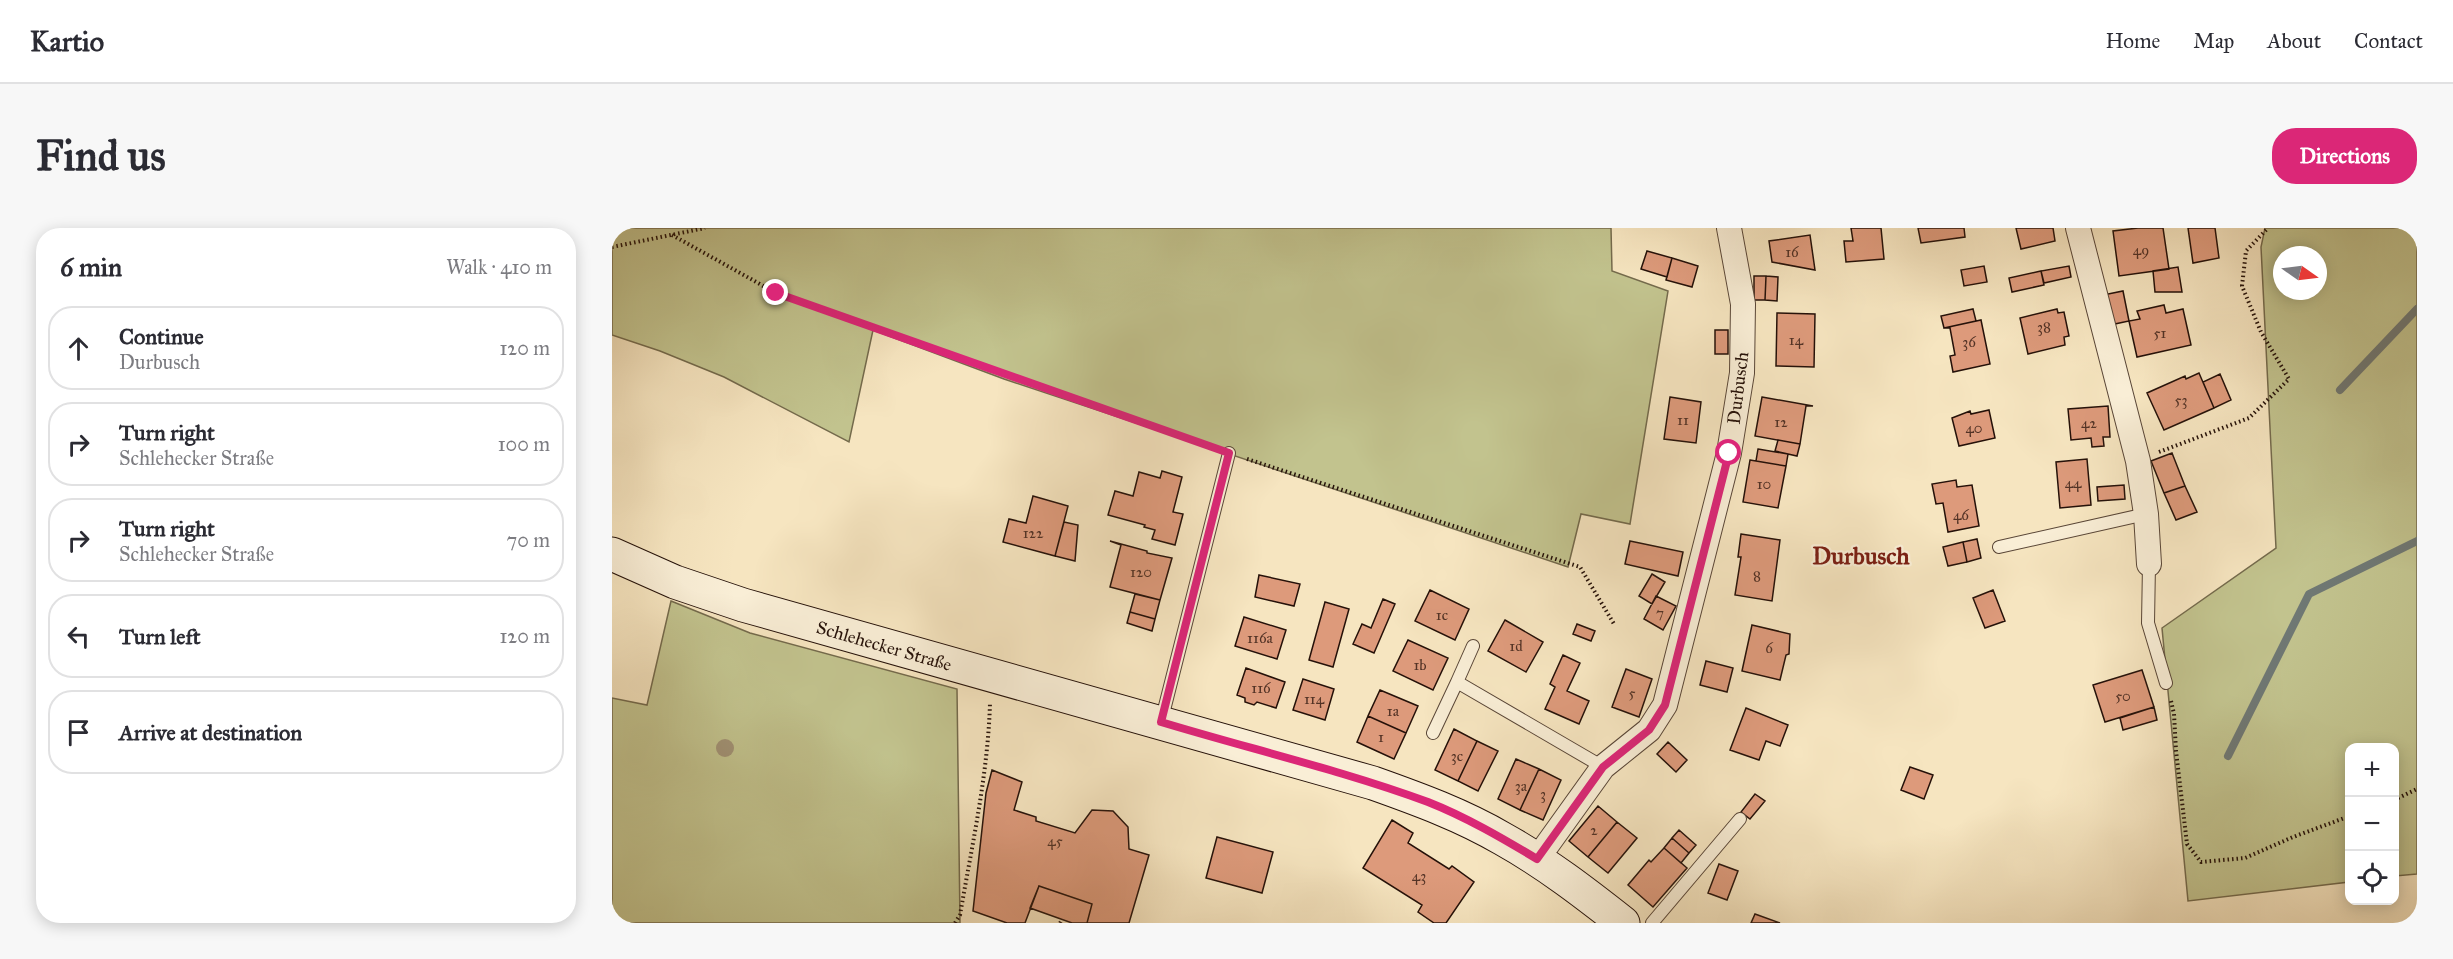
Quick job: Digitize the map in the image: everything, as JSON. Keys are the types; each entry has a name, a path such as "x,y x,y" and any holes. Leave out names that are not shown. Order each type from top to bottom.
{"main road":[{"name":"Schlehecker Straße","path":"612,554 675,582 743,605 1373,783 1430,803 1501,837 1537,859 1623,923"}],"street":[{"name":"Durbusch","path":"1537,859 1603,767 1649,730 1665,705 1729,453 1742,373 1744,337 1740,280 1729,228"},
{"path":"2078,228 2138,461 2146,514 2149,564"}],"lane":[{"path":"1161,722 1229,453"},
{"path":"1999,548 2146,514"},
{"path":"2149,564 2148,623 2166,683"},
{"path":"1433,733 1473,646"},
{"path":"1457,682 1603,767"},
{"path":"1652,923 1740,819"}],"path":[{"path":"612,247 705,228"},
{"path":"2138,461 2249,418 2289,378 2261,332 2242,286 2246,250 2268,228"},
{"path":"672,235 776,293 1229,453 1580,567 1614,624"},
{"path":"955,923 960,915 989,735 990,675"},
{"path":"2166,683 2175,714 2176,752 2187,844 2201,861 2246,858 2345,818"},
{"path":"2399,798 2417,789"}],"green space":[{"path":"612,228 1611,228 1612,271 1668,291 1630,524 1581,514 1568,567 1004,379 873,330 849,442 724,377 660,351 612,335"},
{"path":"2265,228 2417,228 2417,874 2399,876 2399,743 2345,743 2345,882 2188,901 2162,628 2276,548 2261,247"},
{"path":"671,601 750,633 957,689 960,923 612,923 612,698 647,705"}],"building":[{"path":"1851,228 1881,228 1884,259 1846,262 1844,241 1853,241"},
{"path":"1918,228 1964,228 1965,237 1921,243"},
{"path":"2016,228 2053,228 2055,241 2021,249"},
{"path":"2163,228 2169,269 2119,276 2113,231"},
{"path":"2188,228 2215,228 2219,258 2193,263"},
{"path":"1810,235 1815,270 1772,262 1769,241"},
{"path":"1647,251 1672,258 1667,277 1641,269"},
{"path":"1672,258 1698,266 1692,287 1666,280"},
{"path":"1984,266 1987,282 1964,286 1961,270"},
{"path":"2069,266 2071,277 2044,283 2041,271"},
{"path":"2178,267 2182,292 2155,292 2153,271"},
{"path":"2041,271 2044,285 2012,292 2009,278"},
{"path":"1754,276 1766,276 1765,300 1754,300"},
{"path":"1766,276 1778,277 1777,301 1765,300"},
{"path":"2123,291 2129,321 2110,325 2103,295"},
{"path":"2164,305 2166,313 2183,309 2191,345 2137,357 2129,321 2140,319 2137,311"},
{"path":"1973,309 1976,321 1944,328 1941,316"},
{"path":"2057,309 2058,313 2064,312 2069,336 2064,337 2065,345 2028,354 2020,318"},
{"path":"1777,313 1815,314 1814,367 1776,366"},
{"path":"1981,320 1990,364 1953,372 1950,356 1955,355 1950,328 1944,328"},
{"path":"1715,330 1728,330 1728,354 1715,354"},
{"path":"2199,373 2214,408 2164,430 2147,393 2185,376 2186,379"},
{"path":"2220,374 2231,400 2214,408 2203,382"},
{"path":"1670,397 1701,402 1696,443 1664,439"},
{"path":"1762,397 1813,406 1806,406 1800,444 1755,436"},
{"path":"2108,406 2110,437 2103,437 2104,446 2092,447 2091,438 2071,440 2068,409"},
{"path":"1989,410 1995,438 1959,446 1952,418 1970,411 1971,414"},
{"path":"1778,440 1800,444 1797,456 1775,451"},
{"path":"1758,449 1788,454 1786,466 1756,461"},
{"path":"2172,453 2185,486 2164,493 2151,461"},
{"path":"2087,459 2091,505 2060,508 2056,462"},
{"path":"1750,460 1786,466 1778,508 1743,502"},
{"path":"1162,471 1182,477 1173,512 1183,514 1175,545 1152,539 1155,530 1144,527 1145,525 1108,515 1115,491 1133,496 1139,472 1160,478"},
{"path":"1956,480 1957,487 1972,485 1979,526 1948,532 1943,503 1936,504 1932,484"},
{"path":"2124,485 2125,499 2098,501 2097,487"},
{"path":"2185,486 2197,512 2176,520 2164,493"},
{"path":"1033,496 1068,506 1055,556 1003,542 1009,519 1026,523"},
{"path":"1064,522 1078,525 1075,561 1055,556"},
{"path":"1741,534 1780,540 1772,601 1735,595 1741,557 1738,557"},
{"path":"1977,539 1981,558 1967,562 1963,542"},
{"path":"1110,541 1172,558 1160,600 1110,587 1121,545"},
{"path":"1630,541 1683,552 1678,576 1625,564"},
{"path":"1963,542 1967,562 1948,566 1943,547"},
{"path":"1652,574 1665,582 1652,604 1639,596"},
{"path":"1259,575 1300,584 1294,606 1255,597"},
{"path":"1430,590 1469,609 1455,640 1415,621"},
{"path":"1993,590 2005,621 1985,628 1973,598"},
{"path":"1135,594 1160,600 1155,619 1130,612"},
{"path":"1656,596 1676,606 1663,630 1644,619"},
{"path":"1383,599 1395,604 1374,653 1353,644 1362,624 1371,628"},
{"path":"1325,602 1349,609 1333,667 1309,660"},
{"path":"1130,612 1155,619 1152,631 1127,623"},
{"path":"1244,617 1286,630 1277,659 1235,646"},
{"path":"1505,620 1543,642 1526,672 1488,651"},
{"path":"1577,624 1595,631 1591,641 1573,634"},
{"path":"1752,625 1790,634 1789,654 1786,655 1780,680 1742,671"},
{"path":"1408,640 1448,658 1433,690 1393,671"},
{"path":"1563,655 1580,663 1567,691 1589,701 1579,724 1545,709 1555,687 1550,684"},
{"path":"1706,661 1733,668 1727,692 1700,685"},
{"path":"1246,668 1285,682 1276,708 1257,702 1254,705 1245,702 1245,698 1237,695"},
{"path":"1626,669 1652,679 1639,717 1612,707"},
{"path":"2142,670 2154,707 2105,722 2093,685"},
{"path":"1303,679 1334,689 1325,720 1293,710"},
{"path":"1380,690 1418,706 1406,733 1368,716"},
{"path":"2154,707 2157,720 2123,730 2120,718"},
{"path":"1746,708 1788,725 1780,746 1766,741 1759,760 1730,750"},
{"path":"1368,716 1406,733 1394,759 1357,742"},
{"path":"1454,729 1477,741 1458,781 1435,770"},
{"path":"1477,741 1498,751 1478,791 1458,781"},
{"path":"1668,742 1687,760 1676,772 1657,754"},
{"path":"1516,759 1539,769 1520,810 1498,799"},
{"path":"1910,767 1933,775 1924,799 1901,790"},
{"path":"1539,769 1561,780 1543,820 1520,810"},
{"path":"992,770 1022,782 1014,810 1036,817 1036,821 1075,833 1092,810 1113,811 1128,827 1129,849 1149,855 1129,923 1087,923 1092,904 1039,886 1025,923 1007,923 973,911 986,793"},
{"path":"1755,794 1765,801 1750,819 1741,812"},
{"path":"1598,806 1617,822 1588,857 1569,841"},
{"path":"1392,820 1413,833 1408,843 1449,869 1452,866 1474,882 1446,923 1434,923 1418,912 1422,905 1363,868"},
{"path":"1617,822 1637,838 1608,873 1588,857"},
{"path":"1679,830 1696,845 1689,853 1672,838"},
{"path":"1217,837 1273,852 1262,893 1206,878"},
{"path":"1672,838 1689,853 1681,863 1664,848"},
{"path":"1664,848 1687,868 1653,907 1628,885 1649,860 1651,862"},
{"path":"1719,864 1738,871 1727,900 1708,893"},
{"path":"1039,886 1092,904 1087,923 1072,923 1030,908"},
{"path":"1755,914 1780,923 1751,923"}],"waterway":[{"path":"2340,390 2417,309"},
{"path":"2228,756 2309,594 2417,541"}],"district":[{"name":"Durbusch","path":"1861,556"}],"route":[{"path":"776,293 1229,453 1161,722 1373,783 1430,803 1501,837 1537,859 1603,767 1649,730 1665,705 1729,453"}]}
